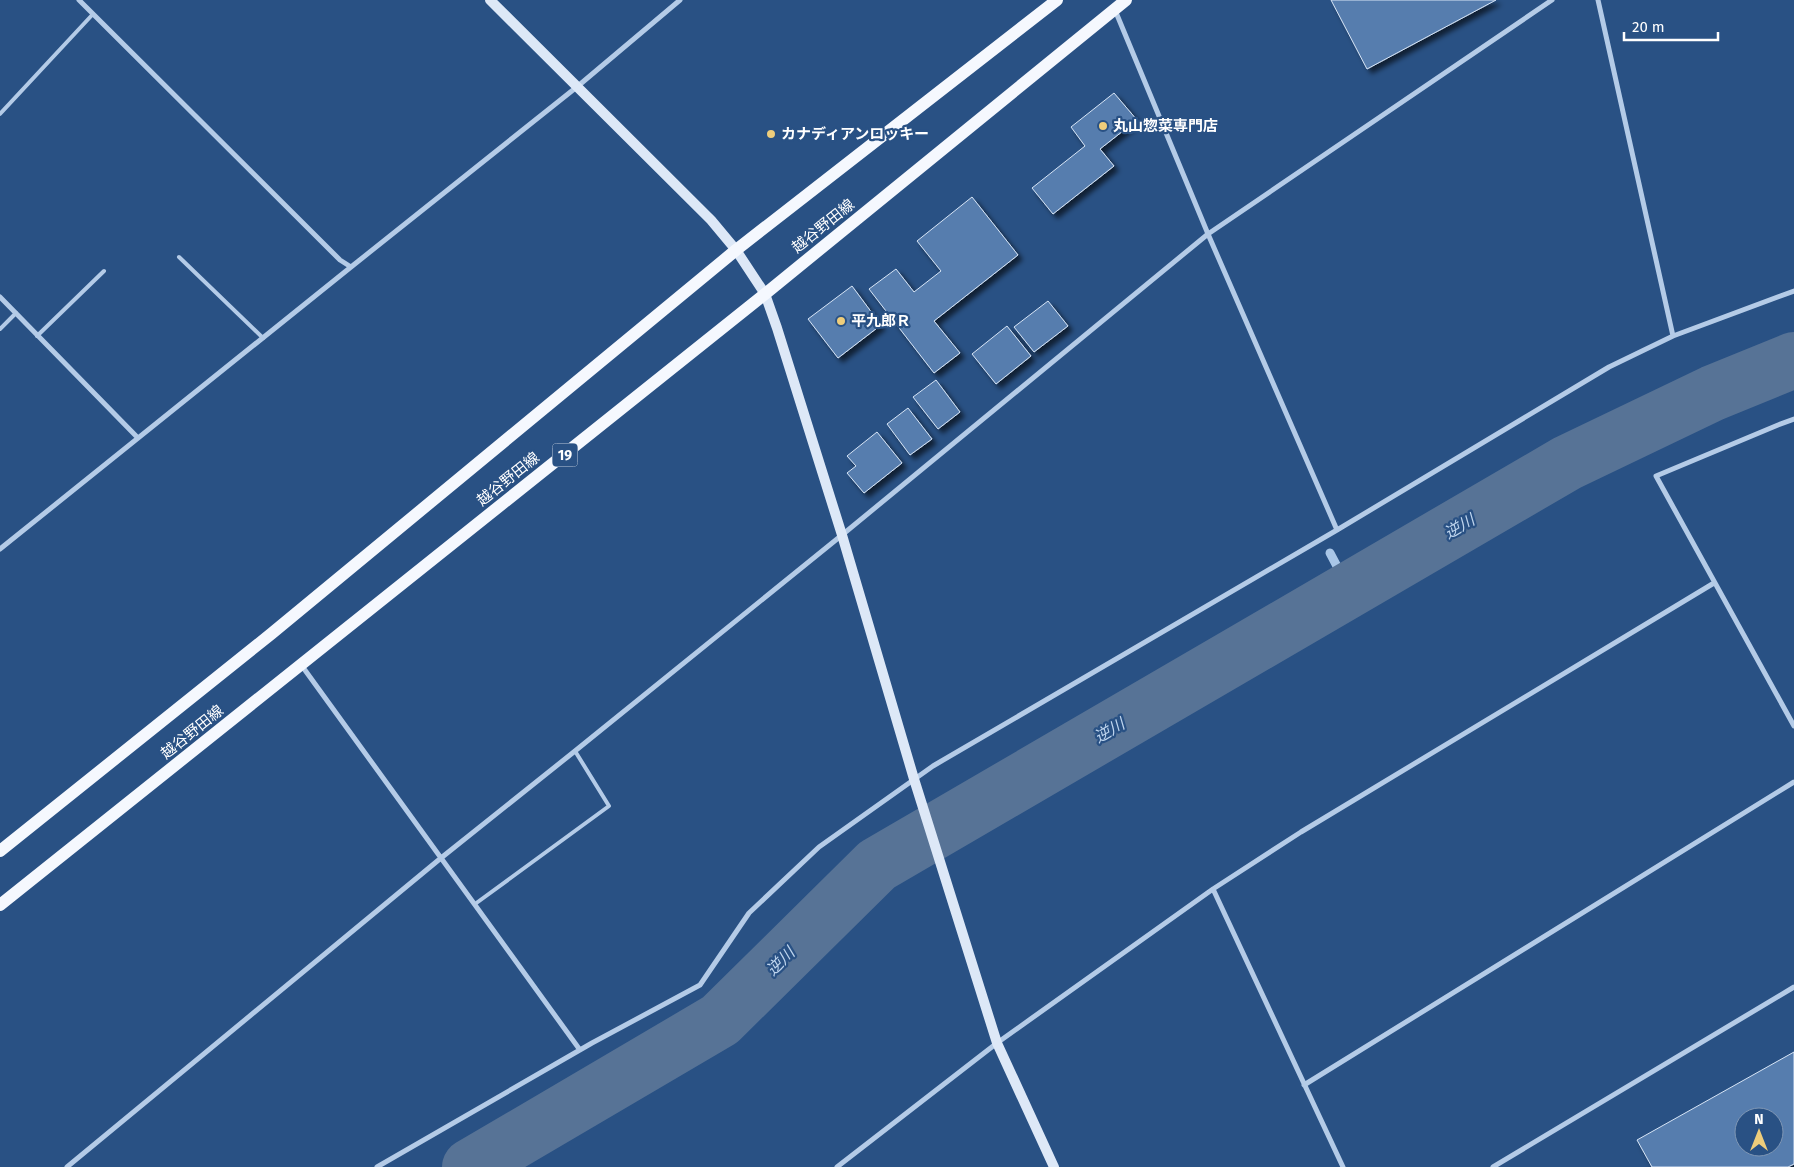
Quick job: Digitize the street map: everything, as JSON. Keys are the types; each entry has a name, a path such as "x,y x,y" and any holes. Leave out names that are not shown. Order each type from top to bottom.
{"main road":[{"name":"越谷野田線","path":"0,852 271,634 736,250 1057,0"},
{"name":"越谷野田線","path":"0,905 765,294 1126,0"}],"street":[{"path":"79,0 340,260 351,267"},
{"path":"490,0 711,220 736,250 765,294 842,535 921,802 998,1043 1054,1167"},
{"path":"0,550 578,86 680,0"},
{"path":"67,1167 441,858 842,535 1208,234 1552,0"},
{"path":"1598,0 1673,336"},
{"path":"1115,9 1208,234 1337,530"},
{"path":"376,1167 580,1050 700,985 749,913 819,847 933,766 1337,530 1610,367 1673,336 1794,291"},
{"path":"0,297 138,438"},
{"path":"1794,419 1656,476 1794,726"},
{"path":"836,1167 998,1043 1213,889 1300,832 1714,583"},
{"path":"302,665 580,1050"},
{"path":"1304,1085 1794,782"},
{"path":"1213,889 1343,1167"},
{"path":"1492,1167 1794,987"}],"lane":[{"path":"0,114 93,14"},
{"path":"180,257 263,338"},
{"path":"37,336 104,271"},
{"path":"0,328 16,313"},
{"path":"475,904 609,806 576,751"}],"building":[{"path":"1331,0 1496,0 1367,69"},
{"path":"1114,93 1137,120 1100,149 1114,166 1053,214 1032,188 1085,146 1071,127"},
{"path":"972,197 1018,255 934,321 960,353 934,373 869,289 896,269 914,292 941,271 917,241"},
{"path":"852,286 881,325 838,358 808,319"},
{"path":"1048,301 1068,326 1034,352 1014,327"},
{"path":"1007,326 1031,356 996,384 972,354"},
{"path":"936,380 960,412 938,429 913,397"},
{"path":"908,408 932,439 910,455 887,424"},
{"path":"877,432 902,463 864,493 847,473 856,466 847,456"},
{"path":"1794,1052 1794,1164 1788,1167 1652,1167 1637,1140"}],"waterway":[{"name":"逆川","path":"470,1167 720,1020 877,865 1567,463 1713,393 1794,360"},
{"path":"1330,553 1349,589"}],"place":[{"name":"丸山惣菜専門店","path":"1103,126"},
{"name":"カナディアンロッキー","path":"771,134"},
{"name":"平九郎Ｒ","path":"841,321"}]}
